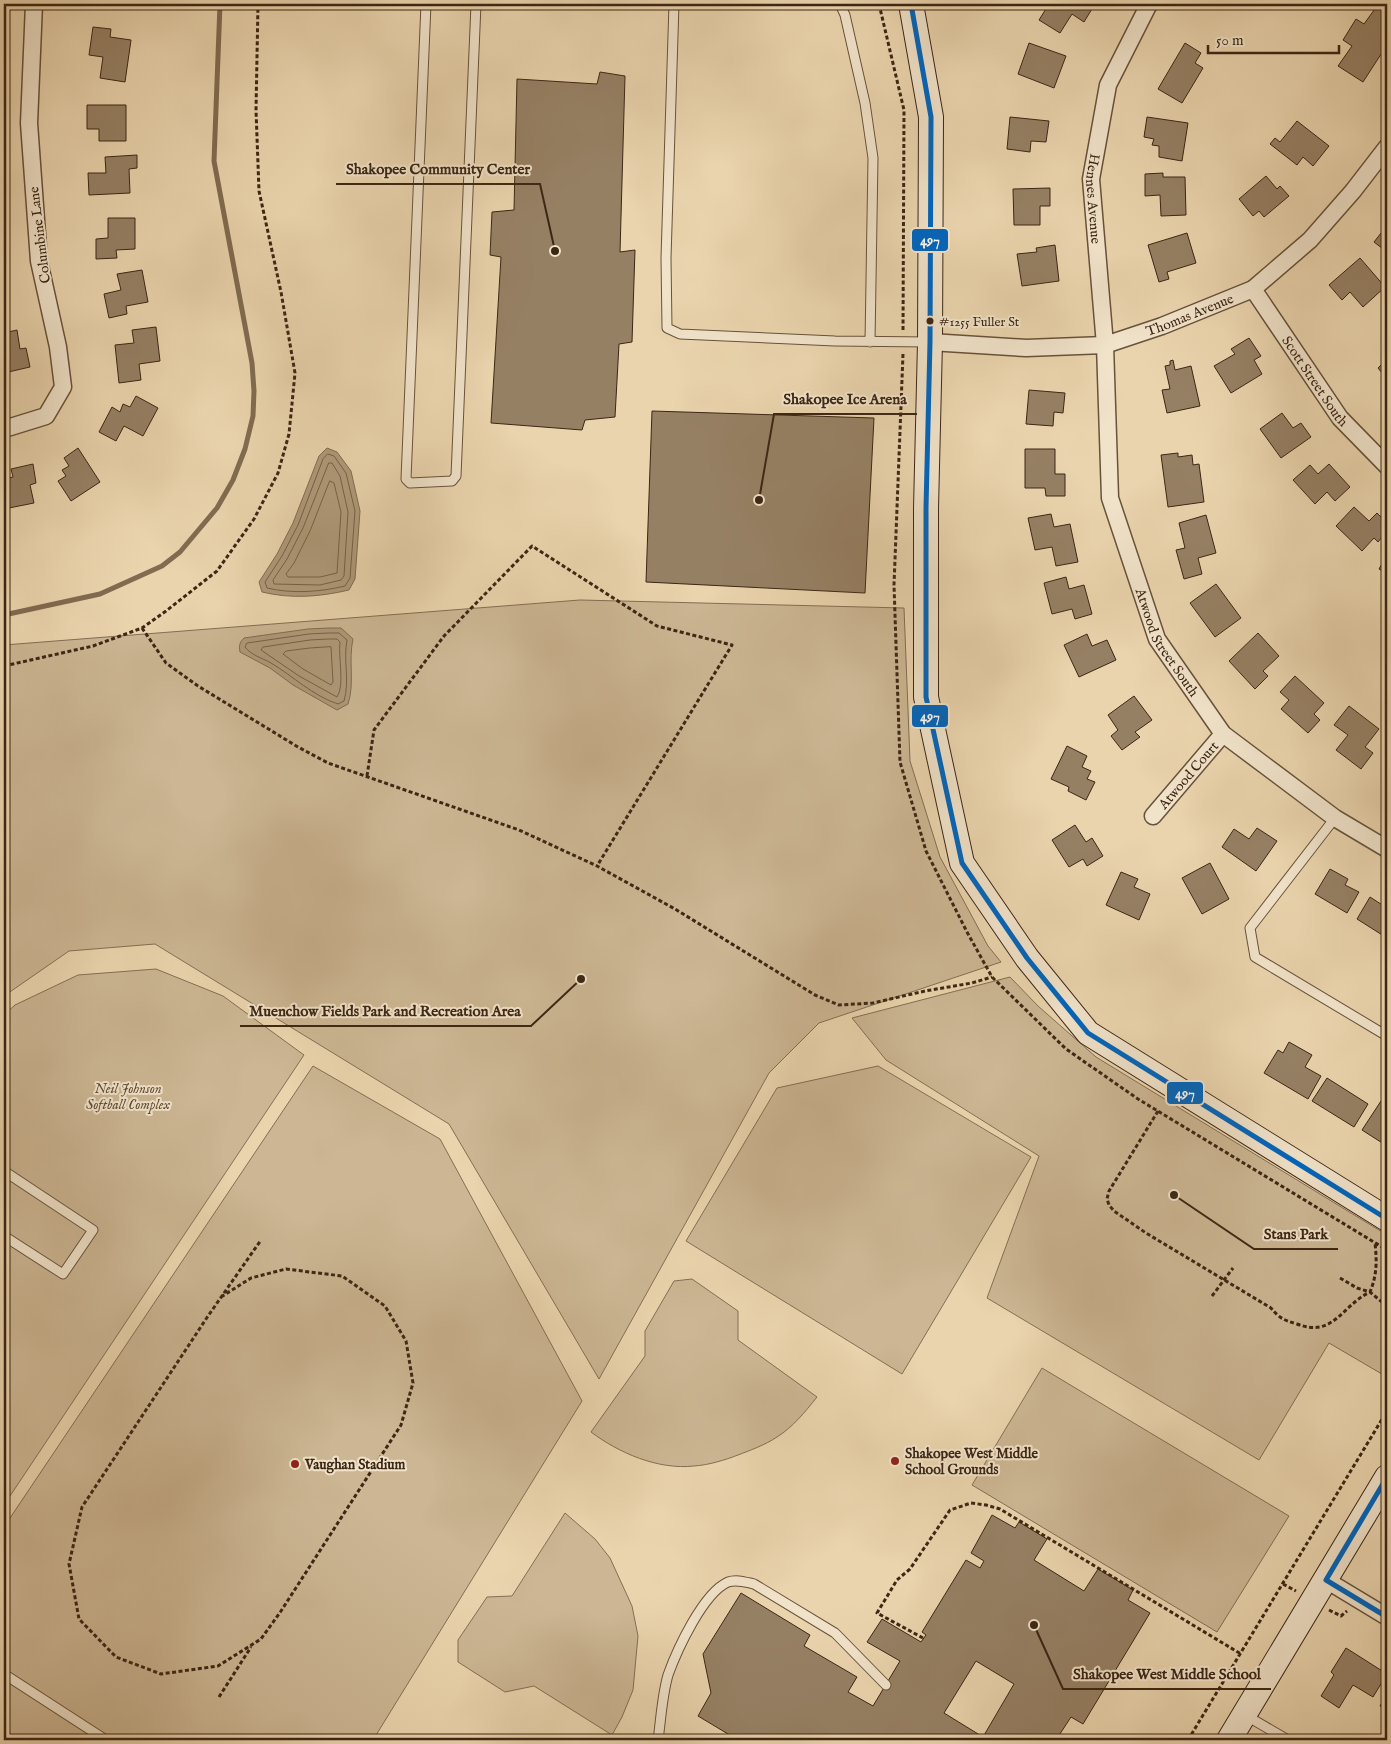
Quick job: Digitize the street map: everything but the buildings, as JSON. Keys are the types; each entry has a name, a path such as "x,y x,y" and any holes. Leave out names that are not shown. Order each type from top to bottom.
{"street":[{"name":"Columbine Lane","path":"4,428 46,416 63,387 58,346 39,260 29,123 34,4"},
{"path":"911,4 931,117 930,342 926,508 926,697 962,863 1027,958 1088,1033 1387,1219"},
{"name":"Hennes Avenue","path":"1105,345 1091,179 1108,85 1149,4"},
{"name":"Thomas Avenue","path":"930,342 1026,348 1105,345 1162,326 1253,288 1310,240 1353,191 1387,147"},
{"name":"Scott Street South","path":"1253,288 1340,418 1387,466"},
{"name":"Atwood Street South","path":"1105,345 1110,498 1157,639 1223,734 1335,818 1387,849"},
{"name":"Atwood Court","path":"1153,816 1223,734"},
{"path":"1229,1740 1387,1477"},
{"path":"1326,1580 1387,1618"}],"lane":[{"path":"426,4 406,479 410,483 452,481 456,476 476,4"},
{"path":"674,4 666,258 667,328 680,334 870,342 930,342"},
{"path":"840,4 845,15 865,103 873,158 870,342"},
{"path":"1335,818 1250,928 1255,957 1387,1036"},
{"path":"4,1171 93,1230 63,1274 4,1236"},
{"path":"658,1740 668,1676 680,1647 708,1598 717,1588 729,1582 741,1580 754,1584 835,1633 886,1685"},
{"path":"4,1674 106,1740"},
{"path":"1245,1714 1288,1740"},
{"path":"4,1736 10,1740"}],"path":[{"path":"4,666 49,658 93,646 142,628 217,571 254,519 278,473 289,434 295,373 281,292 259,191 256,110 258,4"},
{"path":"879,4 904,110 904,342 894,585 900,762 926,850 966,932 992,977 1066,1049 1158,1111 1387,1250"},
{"path":"367,776 374,730 444,636 532,546 657,626 732,645 596,866"},
{"path":"142,628 166,663 198,686 298,747 328,762 416,795 519,830 596,866 683,914 815,995 838,1005 873,1003 972,983 992,977"},
{"path":"1158,1111 1109,1191 1107,1198 1109,1205 1114,1212 1146,1233 1271,1308 1279,1318 1310,1329 1332,1323 1359,1297 1370,1292 1377,1269 1375,1242"},
{"path":"221,1297 251,1278 286,1269 342,1276 385,1306 406,1341 413,1383 401,1425 261,1639 218,1666 161,1674 116,1656 79,1618 69,1564 82,1507 221,1297 261,1240"},
{"path":"1212,1296 1233,1268"},
{"path":"1340,1278 1357,1288 1370,1292 1383,1304 1387,1313"},
{"path":"1188,1740 1387,1411"},
{"path":"924,1638 878,1613 897,1580 910,1569 950,1510 971,1503 1000,1509 1240,1654"},
{"path":"219,1697 253,1644"}],"green space":[{"path":"580,600 904,608 910,761 940,857 988,946 1001,962 819,1023 769,1073 599,1379 449,1124 155,944 69,951 4,996 4,645"},
{"name":"Neil Johnson Softball Complex","path":"156,969 223,996 304,1055 4,1505 4,1015 15,1005 78,975"},
{"path":"1010,977 1038,1006 1096,1057 1387,1235 1387,1377 1329,1343 1259,1460 987,1298 1039,1156 886,1060 852,1018"},
{"name":"Vaughan Stadium","path":"313,1066 440,1139 582,1401 373,1740 4,1740 4,1527"},
{"path":"878,1066 1031,1157 902,1374 686,1241 777,1088"},
{"path":"692,1279 738,1311 738,1340 817,1397 788,1429 763,1445 733,1457 711,1463 680,1467 653,1463 626,1453 591,1432 645,1356 645,1331 674,1281"},
{"path":"1042,1368 1289,1516 1217,1632 972,1485"},
{"path":"565,1513 595,1539 610,1558 632,1606 638,1636 633,1690 612,1735 534,1686 505,1692 458,1662 458,1640 487,1597 512,1596"}],"water":[{"path":"327,448 337,452 351,471 360,511 355,579 349,590 327,594 294,596 262,592 259,582 277,554 293,523 319,456"},
{"path":"341,628 353,639 351,680 348,704 337,710 293,685 270,668 240,652 241,641 244,638 308,629"}],"waterway":[{"path":"4,615 100,594 162,566 180,552 217,508 233,480 245,449 253,416 252,363 214,161 220,4"}],"transit line":[{"name":"497","path":"911,4 931,117 930,342 926,508 926,697 962,863 1027,958 1088,1033 1387,1219"},
{"name":"497","path":"1326,1580 1387,1477"},
{"name":"497","path":"1326,1580 1387,1617"}],"place":[{"name":"Shakopee Community Center","path":"555,251"},
{"name":"#1255 Fuller St","path":"930,321"},
{"name":"Shakopee Ice Arena","path":"759,500"},
{"name":"Muenchow Fields Park and Recreation Area","path":"581,979"},
{"name":"Stans Park","path":"1174,1195"},
{"name":"Shakopee West Middle School Grounds","path":"895,1461"},
{"name":"Vaughan Stadium","path":"295,1464"},
{"name":"Shakopee West Middle School","path":"1034,1625"}]}
